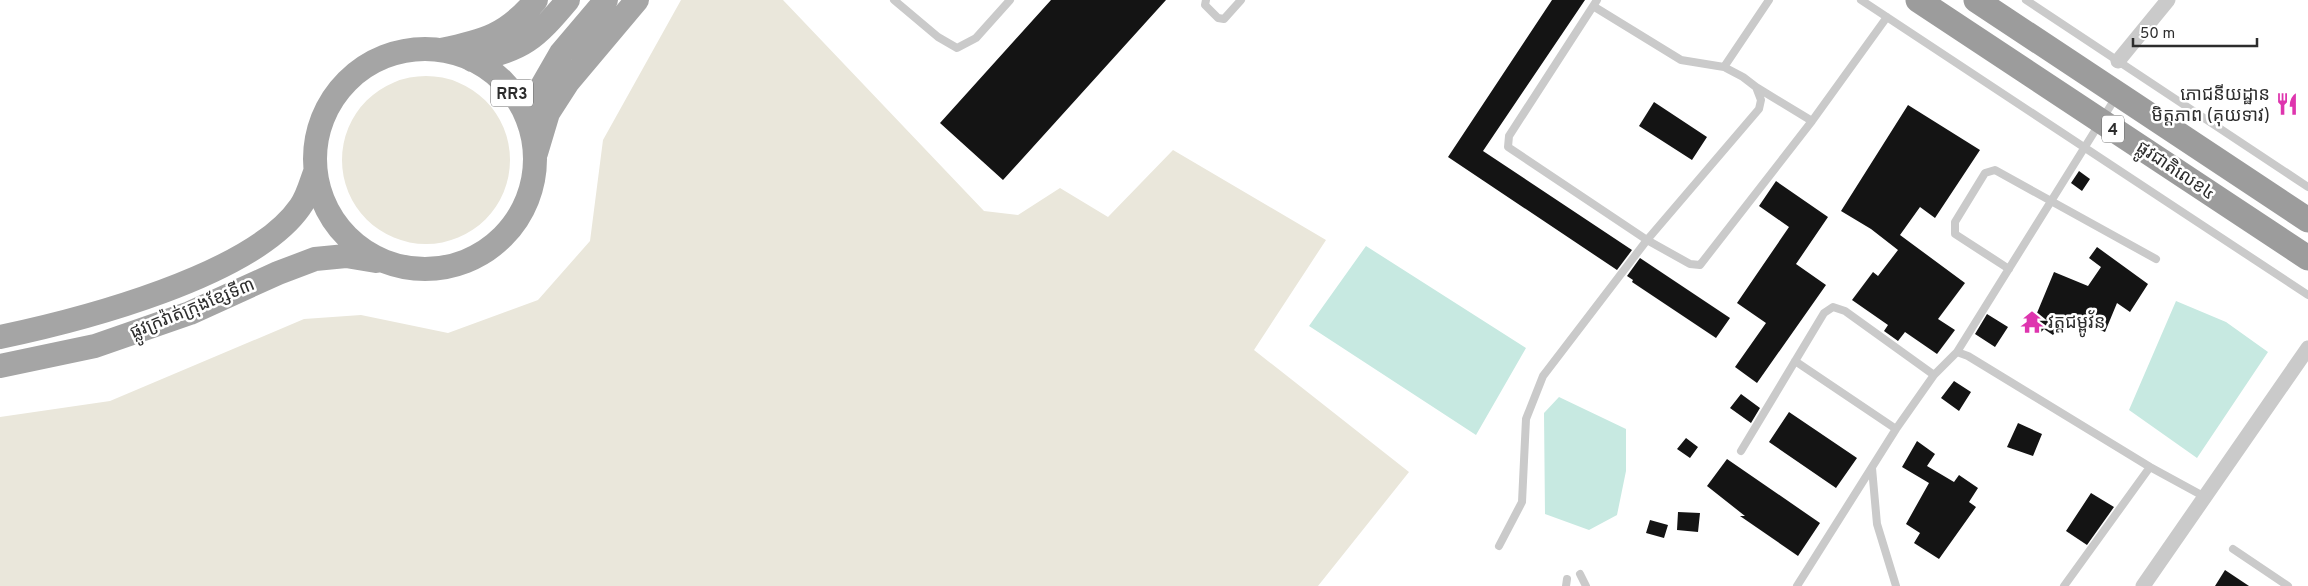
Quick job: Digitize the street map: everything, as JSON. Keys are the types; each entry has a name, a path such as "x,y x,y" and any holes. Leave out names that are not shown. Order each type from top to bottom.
{"highway":[{"name":"ផ្លូវជាតិលេខ៤","path":"1918,0 2308,258"},
{"name":"ផ្លូវជាតិលេខ៤","path":"1983,2 2087,74 2308,220"},
{"path":"2070,100 2087,74"}],"main road":[{"path":"441,50 498,34 520,19 536,0"},
{"name":"RR3","path":"472,60 499,56 530,41 568,0"},
{"name":"RR3","path":"528,120 542,86 561,53 606,0"},
{"path":"536,155 548,113 568,82 637,0"},
{"name":"RR3","path":"412,50 441,50 472,60 496,75 514,96 528,120 536,155 533,179 523,210 504,236 479,256 448,267 416,269 384,262 358,247 337,226 323,200 315,172 316,143 323,115 338,91 359,70 384,57 412,50"},
{"name":"ផ្លូវក្រវ៉ាត់ក្រុងខ្សែទី៣","path":"0,337 52,326 118,307 180,284 245,255 275,235 301,207 315,172"},
{"name":"ផ្លូវក្រវ៉ាត់ក្រុងខ្សែទី៣","path":"0,366 95,346 190,313 315,259 346,256 384,262"}],"street":[{"path":"2118,61 2168,0"},
{"path":"2144,586 2308,348"}],"lane":[{"path":"894,0 938,37 957,48 976,38 1010,0"},
{"path":"1206,0 1205,5 1210,11 1224,19 1230,15 1241,0"},
{"path":"1724,66 1769,0"},
{"path":"1861,0 2308,295"},
{"path":"2026,0 2308,187"},
{"path":"1812,121 1724,66 1681,60 1595,3 1509,136 1508,147 1647,240 1690,264 1700,265 1812,121 1887,17"},
{"path":"1499,546 1522,502 1526,419 1543,376 1647,240 1759,109 1761,100 1756,87"},
{"path":"1797,586 1896,429 1934,375 1957,352 2118,94"},
{"path":"2009,269 1955,234 1955,222 1986,173 1995,170 2008,175 2156,259"},
{"path":"1741,451 1824,313 1833,307 1845,311 1934,375"},
{"path":"1957,352 1968,356 2150,467 2205,497"},
{"path":"1795,361 1896,429"},
{"path":"2064,586 2150,467"},
{"path":"1872,468 1877,524 1896,586"},
{"path":"2233,549 2288,586"},
{"path":"1580,574 1586,586"}],"shaded area":[{"path":"681,0 783,0 984,211 1018,215 1060,188 1108,217 1173,150 1326,240 1254,350 1409,472 1318,586 0,586 0,417 110,401 304,319 361,315 448,333 538,300 590,241 603,140"},
{"path":"426,76 450,80 466,86 491,107 500,120 506,136 510,160 506,184 500,200 479,225 466,234 450,240 426,244 402,240 386,234 361,213 352,200 346,184 342,160 346,136 352,120 373,95 386,86 402,80"},
{"path":"1366,246 1526,348 1476,435 1309,326"},
{"path":"2176,301 2226,322 2268,352 2197,458 2129,410"},
{"path":"1559,397 1626,429 1626,471 1617,515 1589,530 1545,514 1544,413"}],"building":[{"path":"1051,0 1166,0 1003,180 940,123"},
{"path":"1552,0 1585,0 1483,151 1632,250 1617,270 1448,157"},
{"path":"1654,102 1707,137 1692,160 1639,126"},
{"path":"1908,105 1980,150 1935,218 1920,207 1900,235 1965,283 1938,319 1955,330 1937,354 1905,332 1898,341 1884,331 1888,325 1852,300 1873,272 1878,276 1898,250 1871,229 1841,211"},
{"path":"2079,171 2090,179 2082,191 2071,183"},
{"path":"1776,181 1828,217 1796,264 1826,285 1757,383 1735,367 1766,323 1737,303 1789,227 1759,206"},
{"path":"2097,247 2148,284 2130,312 2117,303 2105,332 2067,316 2053,335 2044,329 2041,332 2032,325 2054,272 2088,286 2101,267 2089,258"},
{"path":"1640,258 1730,318 1716,338 1632,282 1633,280 1627,276"},
{"path":"1987,314 2008,327 1995,347 1975,334"},
{"path":"1954,381 1971,392 1959,411 1941,398"},
{"path":"1741,394 1760,408 1751,423 1730,408"},
{"path":"1789,412 1857,458 1836,488 1769,442"},
{"path":"2018,423 2042,434 2033,456 2007,447"},
{"path":"1686,438 1698,447 1690,458 1677,449"},
{"path":"1917,441 1935,454 1927,466 1954,482 1959,475 1978,488 1969,502 1976,507 1939,559 1914,543 1920,533 1906,524 1929,483 1902,467"},
{"path":"1727,459 1820,523 1798,556 1740,516 1745,516 1707,486"},
{"path":"2091,493 2114,507 2087,545 2066,531"},
{"path":"1678,512 1700,513 1698,532 1677,530"},
{"path":"1650,520 1668,525 1664,538 1646,533"},
{"path":"2225,570 2249,586 2215,586"}],"place":[{"name":"ភោជនីយដ្ឋាន មិត្តភាព (គុយទាវ)","path":"2287,104"},
{"name":"វត្តជម្ពូវ័ន","path":"2032,322"}]}
